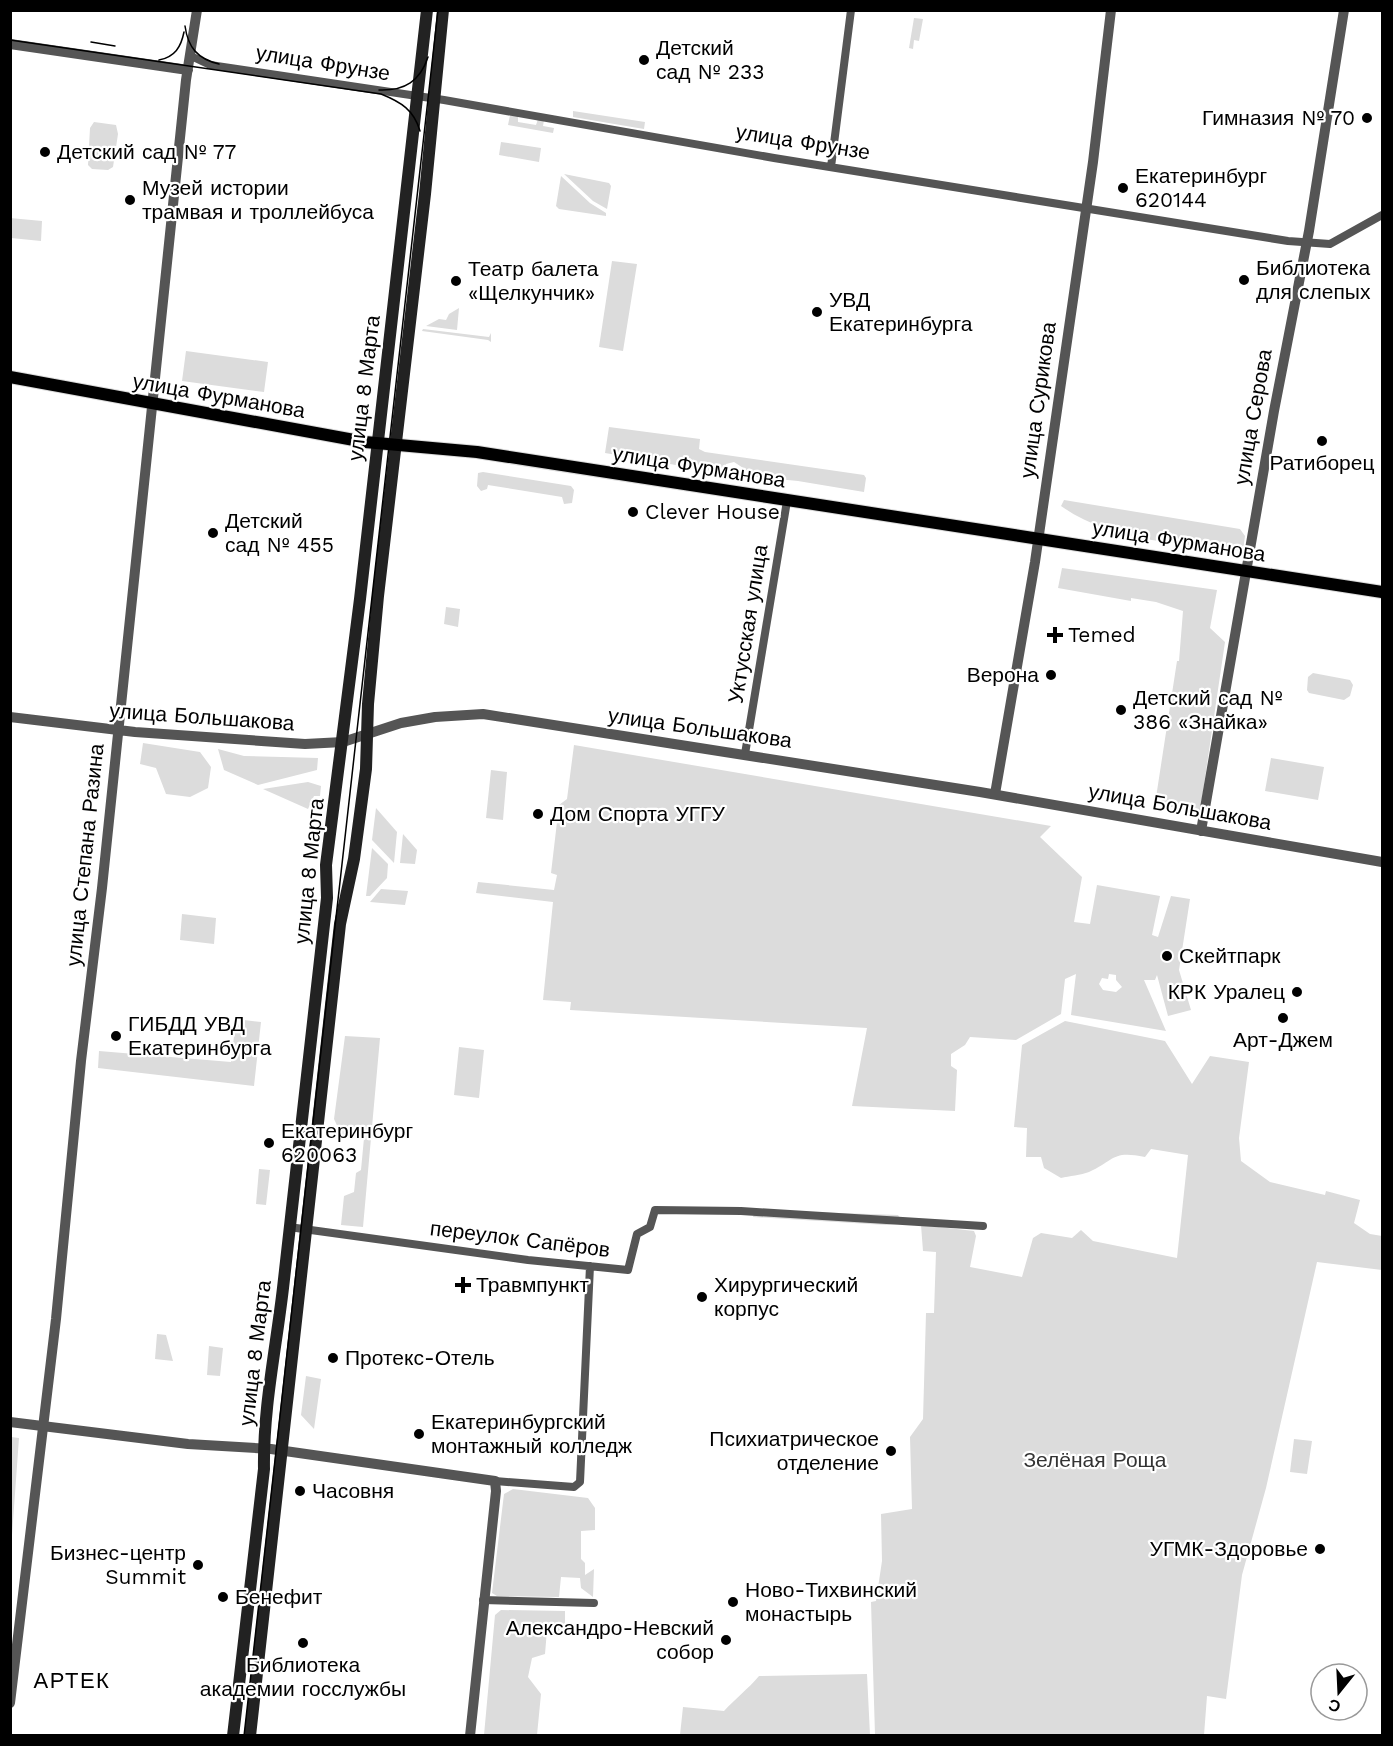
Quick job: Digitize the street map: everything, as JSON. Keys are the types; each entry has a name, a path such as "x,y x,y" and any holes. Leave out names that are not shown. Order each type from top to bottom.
{"main road":[{"name":"улица 8 Марта","path":"233,1736 264,1469 269,1379 274,1358 327,898 326,865 343,742 427,10"},
{"name":"улица 8 Марта","path":"250,1736 340,924 354,859 366,769 377,605 425,194 443,10"},
{"name":"улица Фурманова","path":"10,377 377,442 467,451 1383,592"}],"street":[{"name":"улица Степана Разина","path":"10,1703 44,1427 151,403 188,70 197,10"},
{"path":"831,167 851,10"},
{"name":"улица Сурикова","path":"995,794 1037,539 1086,210 1111,10"},
{"name":"улица Серова","path":"1201,831 1306,243 1344,10"},
{"name":"улица Фрунзе","path":"10,44 188,70 210,65"},
{"name":"улица Фрунзе","path":"191,56 210,65 434,98 1086,210 1306,243 1330,244 1383,215"},
{"name":"Уктусская улица","path":"745,753 787,501"},
{"name":"улица Большакова","path":"10,717 117,730 271,743 343,742 401,723 435,717 483,714 745,753 995,794 1383,862"},
{"name":"переулок Сапёров","path":"289,1227 528,1260 627,1270 637,1234 650,1227 655,1210 706,1210 983,1226"},
{"path":"10,1422 188,1444 264,1448 495,1481 574,1487 580,1479 590,1266"},
{"path":"470,1736 496,1491 495,1481"},
{"path":"483,1600 594,1603"}],"green space":[{"path":"914,18 923,19 919,41 914,40 913,49 909,48"},
{"path":"573,111 645,122 644,129 573,117"},
{"path":"510,115 518,116 518,122 536,125 538,119 544,120 543,126 554,128 553,133 508,125"},
{"path":"94,122 116,125 118,134 113,167 108,170 92,169 88,165 90,128"},
{"path":"501,142 541,148 539,162 499,155"},
{"path":"564,174 609,183 611,186 607,209 593,201"},
{"path":"561,176 590,203 606,213 606,216 559,209 556,206"},
{"path":"10,218 42,221 41,241 11,238"},
{"path":"612,261 637,264 623,351 599,347"},
{"path":"459,308 457,330 426,326 439,319 446,320 449,314"},
{"path":"423,329 489,337 491,333 491,342 422,331"},
{"path":"186,351 268,362 264,392 182,381"},
{"path":"609,427 700,439 699,449 705,452 864,475 866,478 864,492 757,477 734,462 726,464 723,473 605,453"},
{"path":"478,473 571,486 574,490 572,503 564,504 562,497 488,485 487,489 481,491 477,486"},
{"path":"1064,500 1240,529 1245,536 1243,551 1172,543 1103,528 1061,506"},
{"path":"1062,568 1217,590 1210,628 1225,642 1200,812 1155,804 1177,661 1179,661 1183,611 1156,602 1131,598 1131,601 1058,588"},
{"path":"446,607 460,609 458,627 444,624"},
{"path":"1313,673 1350,680 1353,685 1350,696 1344,700 1309,693 1307,690 1308,677"},
{"path":"143,743 200,752 211,767 208,788 190,797 166,794 156,768 140,764"},
{"path":"574,745 1051,826 1040,837 1082,877 1074,922 1090,924 1097,885 1160,896 1152,935 1158,937 1171,896 1190,899 1179,970 1191,1010 1168,1016 1157,975 1155,980 1144,980 1166,1031 1071,1015 1076,974 1065,979 1061,1014 1016,1040 970,1037 965,1045 951,1054 951,1066 957,1070 955,1111 852,1106 867,1028 570,1010 571,1002 543,1000 553,902 476,893 478,882 554,890 557,875 551,873 559,805 567,799","holes":["1109,974 1116,975 1116,980 1122,987 1116,992 1103,990 1099,984 1102,978 1108,979"]},
{"path":"218,749 244,756 318,758 317,770 258,785 224,770"},
{"path":"1271,758 1324,767 1318,800 1265,791"},
{"path":"491,770 507,772 503,820 486,818"},
{"path":"308,782 321,786 320,796 314,796 308,809 263,789"},
{"path":"376,808 397,832 394,863 372,840"},
{"path":"403,834 417,850 415,864 400,863"},
{"path":"372,848 388,864 387,878 370,896 366,896"},
{"path":"381,889 408,891 405,905 370,902"},
{"path":"182,914 216,918 214,944 180,940"},
{"path":"236,1019 261,1022 254,1086 98,1068 99,1051 231,1062"},
{"name":"Зелёная Роща","path":"1065,1021 1165,1041 1192,1084 1210,1056 1249,1062 1239,1138 1241,1161 1270,1182 1325,1195 1326,1191 1360,1200 1354,1223 1370,1234 1382,1236 1382,1270 1317,1262 1266,1488 1242,1575 1226,1699 1207,1696 1204,1735 875,1735 871,1602 876,1601 882,1561 881,1514 912,1509 910,1437 923,1419 926,1313 934,1313 936,1252 923,1251 921,1225 974,1231 976,1236 970,1267 1022,1277 1033,1238 1041,1233 1072,1238 1081,1230 1093,1241 1177,1258 1188,1155 1151,1149 1145,1157 1126,1155 1114,1157 1089,1172 1061,1178 1044,1168 1041,1157 1026,1157 1027,1128 1014,1127 1022,1045"},
{"path":"345,1036 380,1038 363,1227 341,1225 344,1196 354,1192 356,1173 361,1170 364,1138 342,1136 334,1119"},
{"path":"459,1047 484,1050 479,1098 454,1095"},
{"path":"259,1169 270,1170 266,1205 256,1204"},
{"path":"755,1210 898,1215 901,1219 899,1224 886,1225 753,1217"},
{"path":"157,1334 166,1335 173,1361 155,1359"},
{"path":"209,1346 223,1348 220,1376 207,1375"},
{"path":"306,1376 321,1379 314,1429 301,1415"},
{"path":"10,1437 19,1438 11,1549"},
{"path":"1294,1439 1312,1441 1307,1474 1290,1472"},
{"path":"513,1489 588,1498 595,1508 595,1530 581,1531 581,1559 585,1563 585,1575 594,1569 593,1597 581,1588 580,1578 561,1577 559,1597 497,1596 492,1593 504,1494"},
{"path":"501,1610 565,1611 565,1631 547,1630 545,1654 532,1658 528,1677 541,1694 537,1735 484,1735 495,1615"},
{"path":"867,1674 870,1735 680,1735 683,1707 724,1711 759,1676"}],"tram line":[{"path":"244,1736 438,10"},
{"path":"185,26 186,34 195,51 205,59 219,64"},
{"path":"159,60 176,50 184,32"},
{"path":"10,40 381,94 406,108 414,117 420,131"},
{"path":"91,42 115,46"},
{"path":"379,90 396,89 410,83 421,72 428,57"}],"place":[{"name":"Детский сад № 233","path":"644,60"},
{"name":"Гимназия № 70","path":"1367,118"},
{"name":"Детский сад № 77","path":"45,152"},
{"name":"Екатеринбург 620144","path":"1123,188"},
{"name":"Музей истории трамвая и троллейбуса","path":"130,200"},
{"name":"Библиотека для слепых","path":"1244,280"},
{"name":"Театр балета «Щелкунчик»","path":"456,281"},
{"name":"УВД Екатеринбурга","path":"817,312"},
{"name":"Ратиборец","path":"1322,441"},
{"name":"Clever House","path":"633,512"},
{"name":"Детский сад № 455","path":"213,533"},
{"name":"Temed","path":"1055,635"},
{"name":"Верона","path":"1051,675"},
{"name":"Детский сад № 386 «Знайка»","path":"1121,710"},
{"name":"Дом Спорта УГГУ","path":"538,814"},
{"name":"Скейтпарк","path":"1167,956"},
{"name":"КРК Уралец","path":"1297,992"},
{"name":"Арт-Джем","path":"1283,1018"},
{"name":"ГИБДД УВД Екатеринбурга","path":"116,1036"},
{"name":"Екатеринбург 620063","path":"269,1143"},
{"name":"Травмпункт","path":"463,1285"},
{"name":"Хирургический корпус","path":"702,1297"},
{"name":"Протекс-Отель","path":"333,1358"},
{"name":"Екатеринбургский монтажный колледж","path":"419,1434"},
{"name":"Психиатрическое отделение","path":"891,1451"},
{"name":"Часовня","path":"300,1491"},
{"name":"УГМК-Здоровье","path":"1320,1549"},
{"name":"Бизнес-центр Summit","path":"198,1565"},
{"name":"Бенефит","path":"223,1597"},
{"name":"Ново-Тихвинский монастырь","path":"733,1602"},
{"name":"Александро-Невский собор","path":"726,1640"},
{"name":"Библиотека академии госслужбы","path":"303,1643"}],"district":[{"name":"АРТЕК","path":"72,1680"}]}
